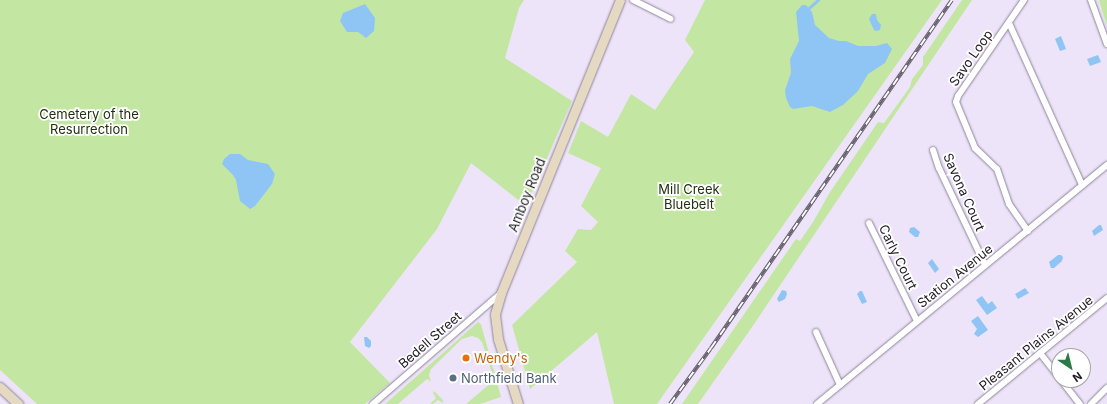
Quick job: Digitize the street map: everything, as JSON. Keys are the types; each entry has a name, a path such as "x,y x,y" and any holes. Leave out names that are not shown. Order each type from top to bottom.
{"main road":[{"name":"Amboy Road","path":"518,404 495,326 495,314 501,293 620,0"},
{"path":"0,387 18,404"}],"street":[{"path":"633,0 671,19"},
{"name":"Savo Loop","path":"1024,0 958,96 956,102 975,148 997,169 1009,204 1028,231"},
{"path":"1091,0 1107,44"},
{"name":"Savo Loop","path":"1009,23 1082,185"},
{"name":"Savona Court","path":"933,150 939,168 986,265"},
{"name":"Station Avenue","path":"816,404 1107,165"},
{"name":"Carly Court","path":"869,223 917,321"},
{"name":"Bedell Street","path":"373,404 501,293"},
{"name":"Pleasant Plains Avenue","path":"978,404 1107,298"},
{"path":"816,332 840,385"},
{"path":"1040,353 1051,367"},
{"path":"1067,388 1080,404"},
{"path":"1091,404 1107,388"}],"green space":[{"name":"Cemetery of the Resurrection","path":"0,0 524,0 519,8 505,58 572,101 526,206 471,163 437,229 350,342 390,383 365,404 37,404 0,370"},
{"name":"Mill Creek Bluebelt","path":"705,0 942,0 657,404 614,404 597,332 530,389 512,325 577,262 565,251 578,229 591,230 598,222 581,206 601,168 568,153 581,121 608,137 631,94 655,110 694,52 685,40"},
{"path":"962,0 972,0 750,330 698,404 682,404 796,239 800,241 830,192 878,122 884,123 910,87 912,79 923,65 923,57"},
{"path":"1099,0 1107,0 1107,26 1100,4"},
{"path":"478,322 481,324 501,397 480,404 466,404 492,382 488,377 491,370 482,342 478,338 472,336 462,339 431,369 429,375 431,382 427,379 398,404 385,404"},
{"path":"434,391 443,400 443,403 438,400 433,404 430,404 436,398 433,393"}],"water":[{"path":"365,4 375,18 374,31 366,38 358,32 347,32 340,21 343,13"},
{"path":"802,5 806,5 812,12 815,25 829,38 839,41 846,41 858,46 876,46 887,43 892,49 885,63 868,74 858,91 843,105 830,112 812,106 793,109 790,107 786,98 785,90 791,73 790,59 799,41 796,12"},
{"path":"872,14 876,14 877,20 881,25 880,30 875,31 873,28 869,19"},
{"path":"1061,36 1066,49 1060,51 1055,39"},
{"path":"1098,55 1101,62 1090,66 1087,59"},
{"path":"230,154 240,154 248,160 268,164 275,174 272,184 255,206 250,209 240,201 236,180 222,164 224,159"},
{"path":"1101,225 1103,230 1094,236 1092,231"},
{"path":"914,227 920,232 918,237 915,237 909,232 910,228"},
{"path":"1058,255 1063,257 1062,261 1054,268 1051,268 1049,262"},
{"path":"932,259 939,269 935,273 928,263"},
{"path":"1025,288 1029,293 1018,299 1015,294"},
{"path":"782,290 786,291 787,294 785,299 779,302 777,299"},
{"path":"862,291 867,302 862,304 857,294"},
{"path":"982,296 988,304 992,301 997,308 987,315 976,300"},
{"path":"978,316 988,330 978,337 974,334 977,329 971,321"},
{"path":"364,337 367,337 371,341 371,346 369,348 365,346"}],"waterway":[{"path":"809,8 818,0"}],"railway":[{"path":"670,404 711,348 952,0"}],"place":[{"name":"Wendy's","path":"466,358"},
{"name":"Northfield Bank","path":"453,378"}]}
